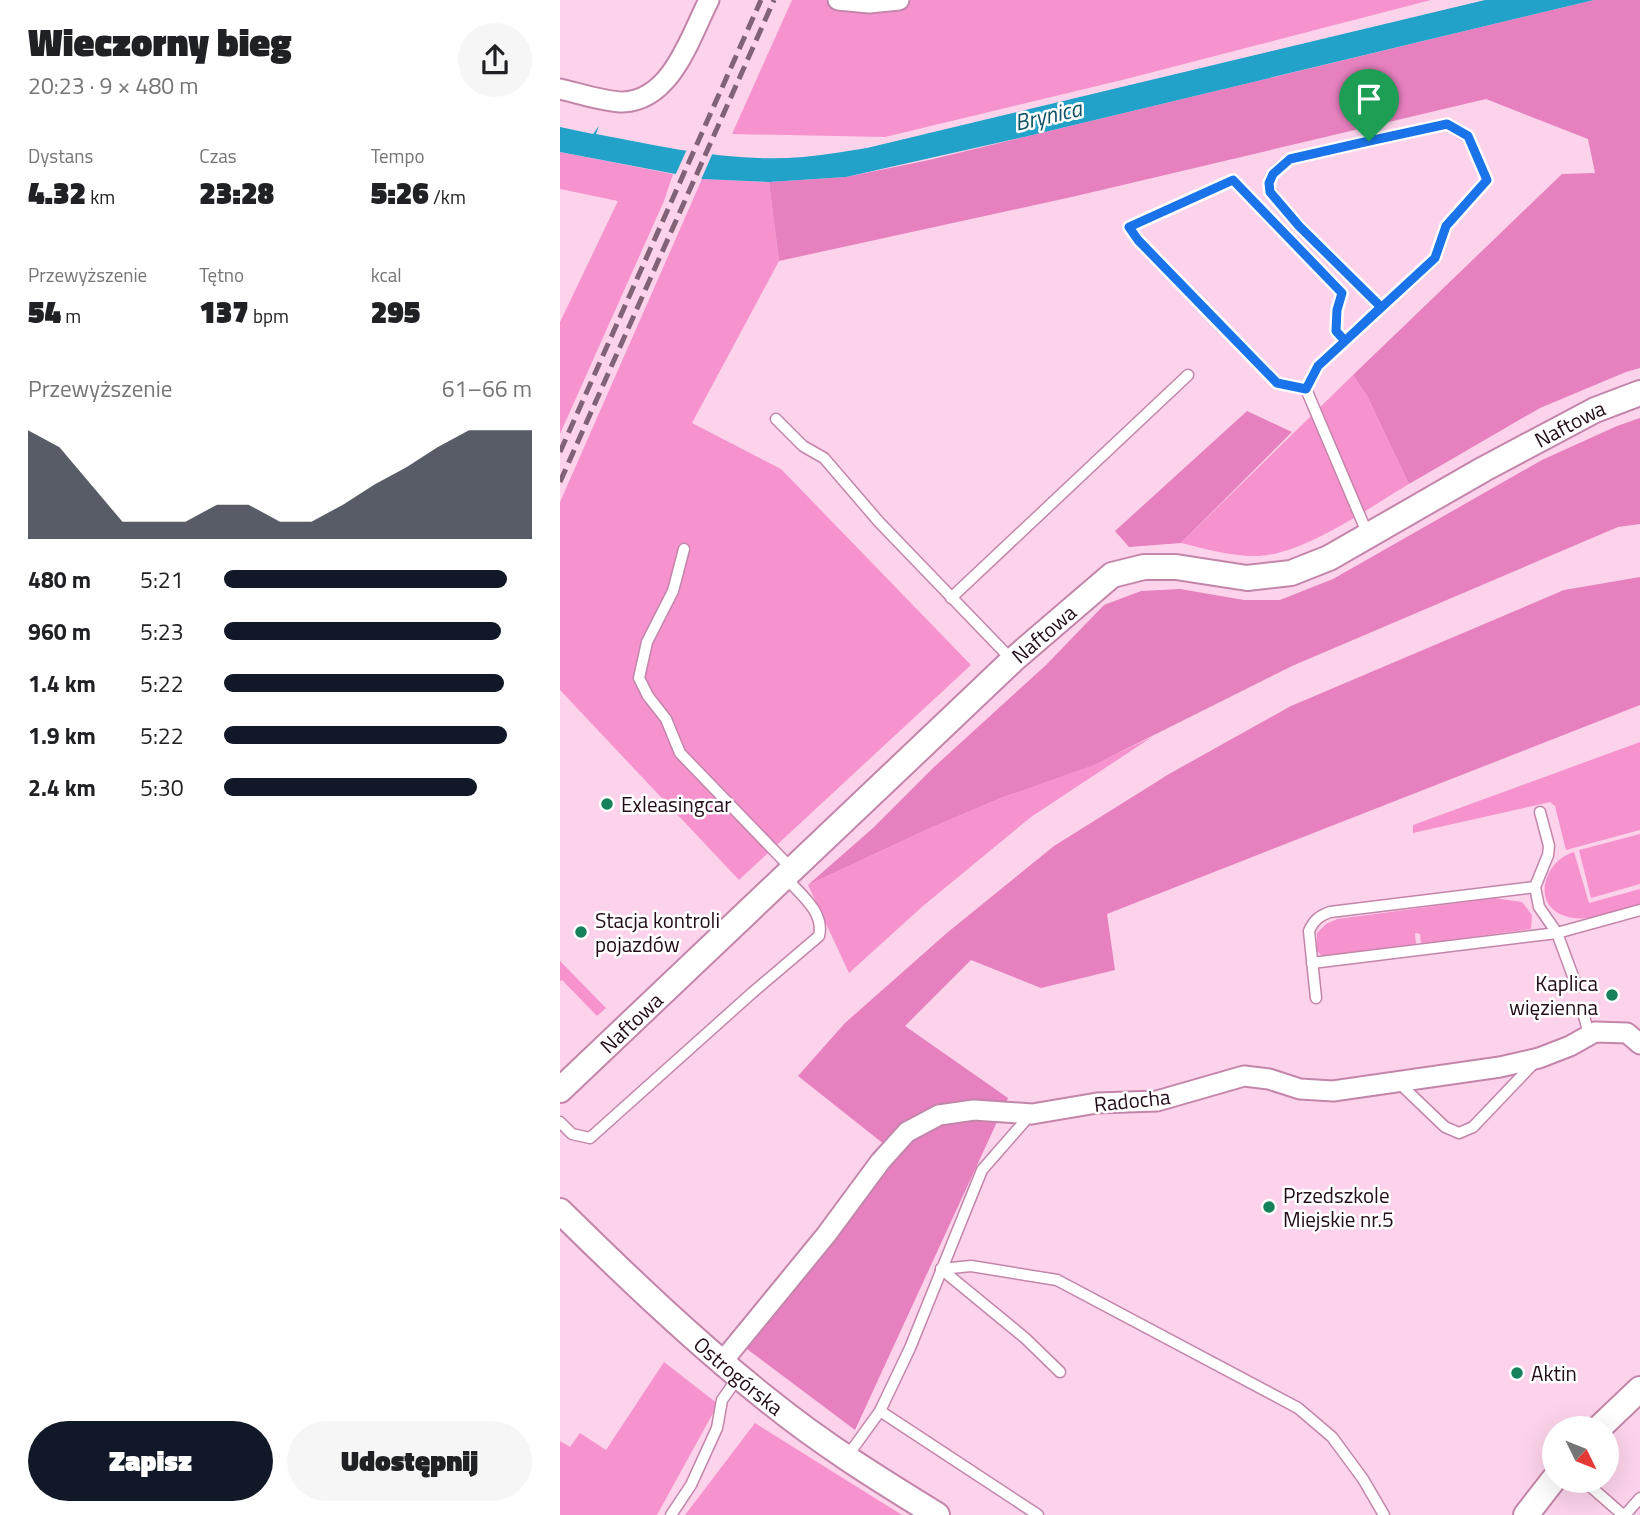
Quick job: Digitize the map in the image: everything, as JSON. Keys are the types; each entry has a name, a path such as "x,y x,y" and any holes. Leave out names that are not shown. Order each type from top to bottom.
{"street":[{"path":"560,89 622,102 642,99 660,88 677,63 709,0"},
{"path":"838,0 869,3 899,0"},
{"name":"Naftowa","path":"560,1090 1013,660 1112,575 1144,567 1175,567 1247,578 1291,573 1329,558 1484,469 1595,410 1640,393"},
{"name":"Radocha","path":"731,1369 880,1162 907,1132 939,1115 974,1110 1031,1114 1097,1103 1157,1101 1244,1076 1269,1079 1300,1089 1333,1091 1398,1083 1539,1058 1570,1046 1595,1032 1627,1033 1640,1044"},
{"name":"Ostrogórska","path":"562,1217 731,1369 791,1418 846,1458 937,1515"},
{"path":"1612,1416 1640,1389"},
{"path":"1526,1515 1543,1493"}],"lane":[{"path":"1306,389 1318,366 1435,258 1446,226 1487,180 1468,136 1447,124 1290,159 1273,174 1269,183 1270,192 1299,226 1381,307"},
{"path":"1306,389 1277,383 1147,250 1129,227 1233,180 1342,293 1337,310 1336,331 1345,341"},
{"path":"951,598 1188,375"},
{"path":"1306,389 1368,535"},
{"path":"776,419 803,446 824,458 878,522 1013,660"},
{"path":"560,1122 572,1134 590,1138 818,936 821,926 816,912 787,872 680,753 666,719 648,696 639,678 647,642 673,591 684,549"},
{"path":"1540,812 1549,846 1535,887 1539,907 1557,933 1577,988"},
{"path":"1316,998 1309,931 1320,915 1535,887"},
{"path":"1312,962 1557,933 1640,910"},
{"path":"1583,1012 1589,1035"},
{"path":"1398,1083 1445,1127 1460,1133 1473,1127 1539,1058"},
{"path":"846,1458 880,1411 910,1348 982,1170 1031,1114"},
{"path":"941,1269 971,1266 1057,1280 1298,1408 1332,1437 1363,1479 1384,1515"},
{"path":"941,1269 1025,1338 1060,1373"},
{"path":"671,1515 691,1485 717,1428 731,1369"},
{"path":"880,1411 1038,1515"},
{"path":"1598,1493 1624,1515 1640,1498"}],"shaded area":[{"path":"792,0 1431,0 1126,79 885,137 732,134"},
{"path":"1594,0 1640,0 1640,368 1540,408 1409,484 1367,396 1353,375 1562,174 1595,173 1588,139 1486,99 1076,196 779,261 769,182 846,177 929,160"},
{"path":"560,152 673,174 664,201 560,434 560,322 618,201 560,189"},
{"path":"702,179 769,182 779,261 692,423 781,469 971,665 739,880 560,690 560,502"},
{"path":"1353,375 1367,396 1409,484 1314,540 1274,554 1236,555 1181,543"},
{"path":"1247,411 1292,432 1181,543 1129,547 1115,531"},
{"path":"1640,418 1640,524 1618,527 1292,666 1094,765 1001,798 808,885 873,828 933,768 1046,665 1104,605 1141,591 1180,589 1244,600 1280,600 1333,579 1542,460"},
{"path":"1640,577 1640,705 1107,914 1115,970 1041,988 971,960 905,1026 1008,1098 855,1430 747,1349 899,1156 798,1076 845,1023 948,932 1054,846 1169,774 1291,706 1564,590"},
{"path":"1152,737 1031,817 923,906 849,973 808,885 928,829 1001,798 1093,765"},
{"path":"1640,742 1640,830 1566,850 1555,806 1550,802 1413,833 1413,825"},
{"path":"1640,834 1640,884 1591,898 1579,850"},
{"path":"1574,852 1589,903 1640,889 1640,905 1602,916 1583,918 1565,916 1554,910 1545,893 1549,873 1555,864"},
{"path":"1494,898 1522,902 1532,915 1531,929 1421,944 1420,934 1415,933 1416,945 1323,957 1317,951 1317,933 1326,924 1337,919"},
{"path":"560,961 606,1008 597,1016 562,980 560,981"},
{"path":"664,1362 718,1404 657,1515 560,1515 560,1441 570,1447 580,1433 606,1450"},
{"path":"755,1423 902,1515 685,1515"}],"water":[{"name":"Brynica","path":"1485,0 1594,0 846,177 769,182 702,179 560,152 560,127 593,134 599,126 596,134 725,156 803,157 867,148"}],"pier":[{"path":"688,147 714,150 700,182 674,178"}],"railway":[{"path":"560,452 761,0"},
{"path":"560,482 774,0"}],"place":[{"name":"Exleasingcar","path":"607,804"},
{"name":"Stacja kontroli pojazdów","path":"581,932"},
{"name":"Kaplica więzienna","path":"1612,995"},
{"name":"Przedszkole Miejskie nr.5","path":"1269,1207"},
{"name":"Aktin","path":"1517,1373"}],"route":[{"path":"1447,124 1468,136 1487,180 1446,226 1435,258 1318,366 1306,389 1277,383 1138,240 1129,227 1233,180 1342,293 1337,310 1336,331 1345,341 1381,307 1299,226 1270,192 1269,183 1273,174 1290,159 1369,141 1447,124"}]}
